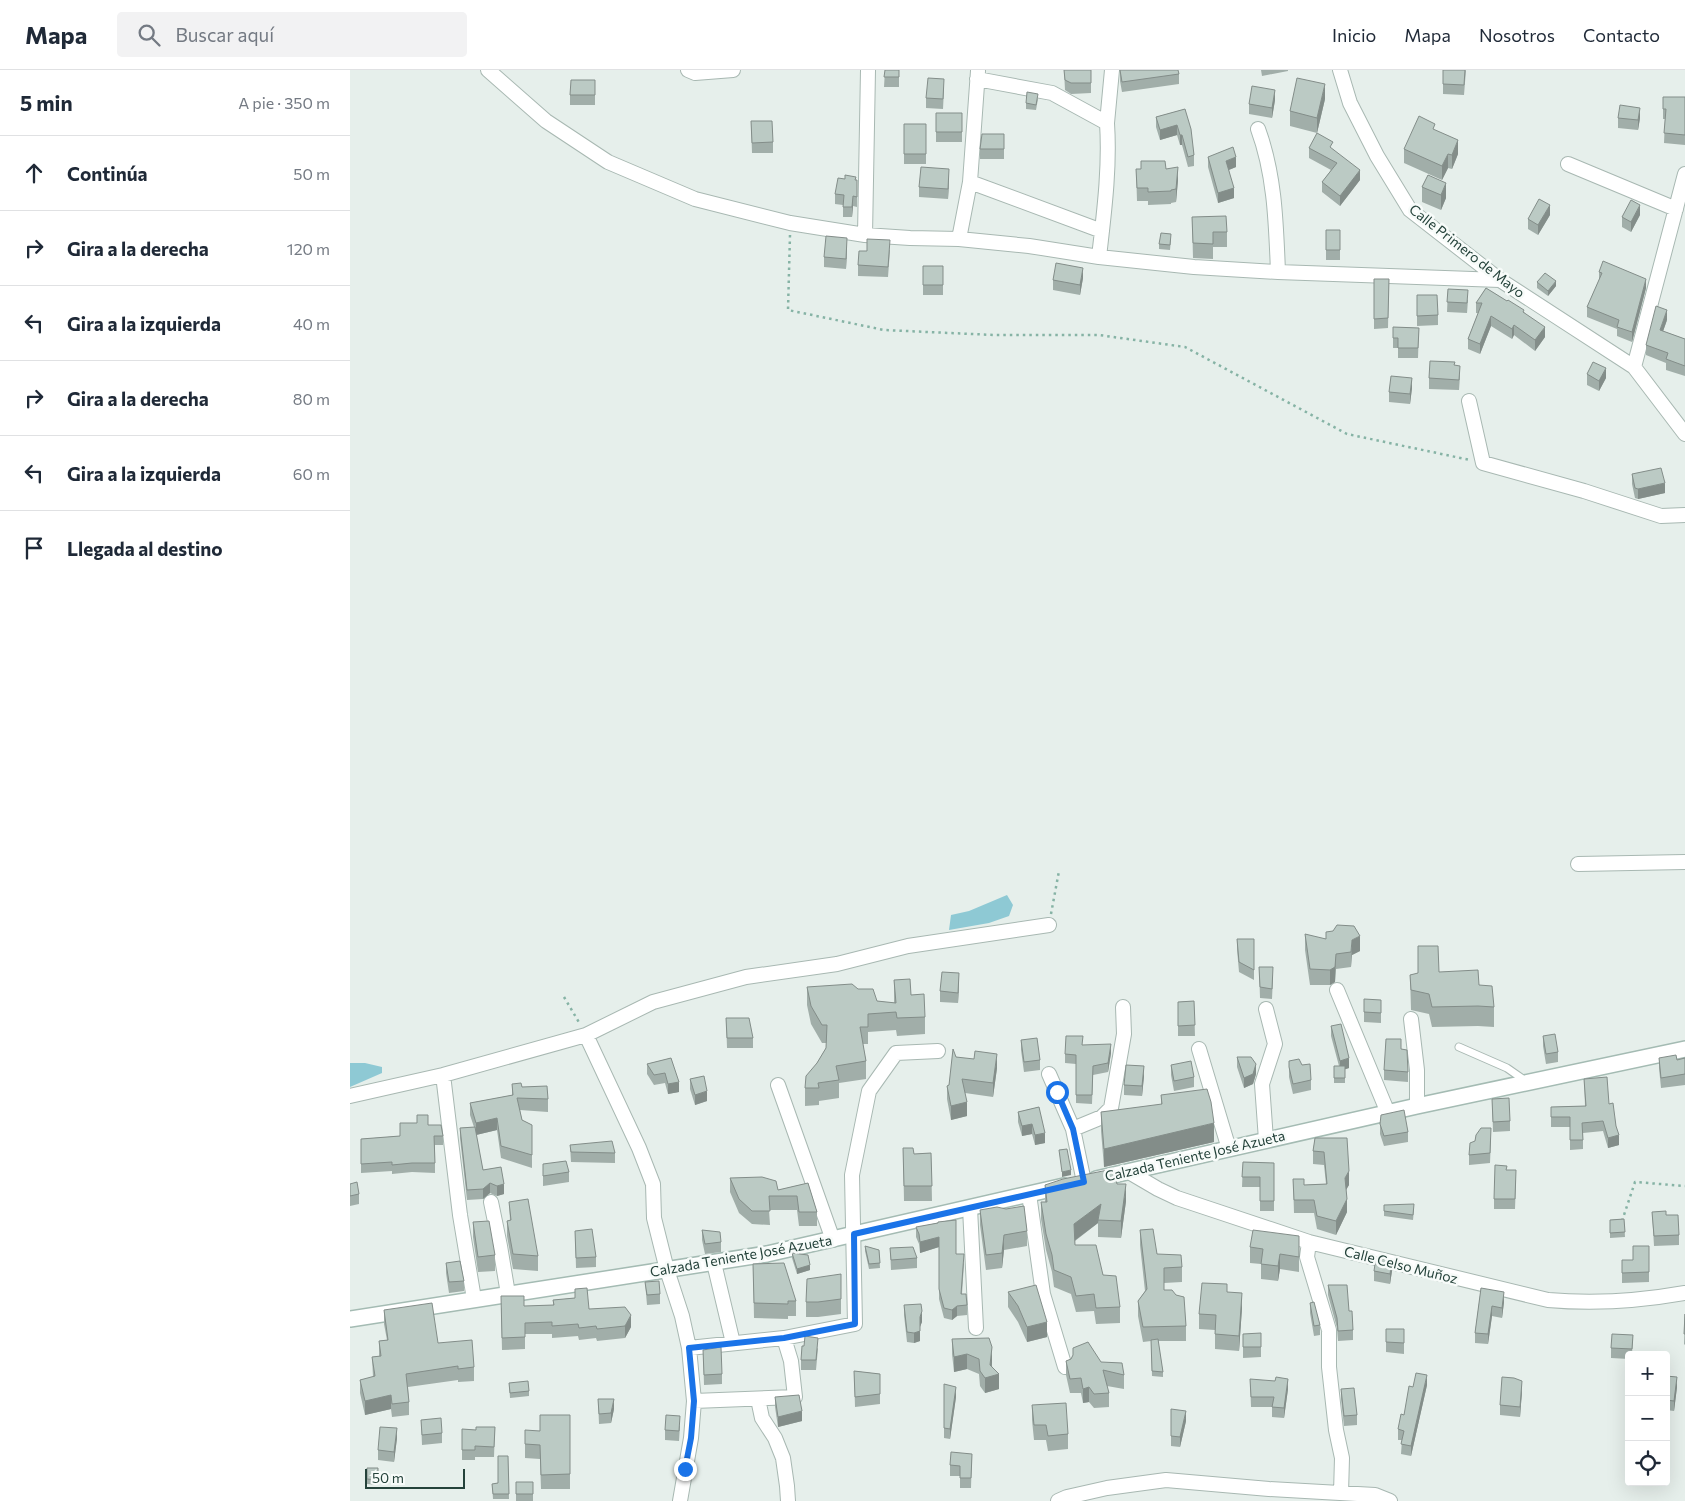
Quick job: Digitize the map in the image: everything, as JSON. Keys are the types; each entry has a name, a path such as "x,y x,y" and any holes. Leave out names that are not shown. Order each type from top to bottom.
{"main road":[{"name":"Calzada Teniente José Azueta","path":"350,1319 766,1254 1417,1106 1685,1049"}],"street":[{"path":"488,70 546,121 608,162 695,199 790,223 865,235 959,239 1194,267 1500,280"},
{"path":"688,70 695,73 733,70"},
{"path":"865,235 868,70"},
{"path":"1099,257 1112,70"},
{"name":"Calle Primero de Mayo","path":"1340,70 1350,103 1377,156 1410,210 1500,280 1634,367 1685,434"},
{"path":"959,239 970,182 977,75 1052,93 1107,123"},
{"path":"1258,129 1264,144 1276,210 1278,272"},
{"path":"1568,164 1676,209"},
{"path":"1634,367 1685,174"},
{"path":"970,182 1102,231"},
{"path":"1469,401 1483,463 1584,491 1661,516 1685,515"},
{"path":"1578,864 1685,862"},
{"path":"350,1096 443,1075 586,1035 653,1002 746,978 837,964 908,946 1050,925"},
{"path":"1337,990 1388,1113"},
{"path":"1073,1129 1102,1117 1111,1108 1124,1034 1123,1007"},
{"path":"1266,1009 1275,1044 1262,1084 1266,1140"},
{"path":"1411,1018 1417,1070 1417,1106"},
{"path":"586,1035 639,1148 653,1184 654,1218 667,1270 682,1316 689,1348 694,1401 691,1438 680,1501"},
{"path":"1199,1049 1229,1149"},
{"path":"689,1348 784,1338 855,1324 852,1175 869,1091 896,1053 938,1051"},
{"path":"1049,1074 1073,1129 1084,1182"},
{"path":"443,1075 460,1215 474,1299"},
{"path":"778,1085 832,1240"},
{"name":"Calle Celso Muñoz","path":"1129,1172 1177,1198 1309,1242 1548,1300 1607,1302 1683,1289"},
{"path":"1029,1194 1043,1294 1065,1367"},
{"path":"491,1202 508,1294"},
{"path":"970,1208 976,1328"},
{"path":"1309,1242 1307,1257 1315,1288 1330,1330 1330,1367 1336,1430 1342,1458 1341,1493"},
{"path":"714,1263 733,1343"},
{"path":"694,1401 795,1397 792,1361 784,1338"},
{"path":"758,1399 762,1418 775,1438 783,1458 788,1486 788,1501"},
{"path":"1058,1501 1067,1496 1107,1488 1166,1480 1300,1496 1341,1493 1375,1495 1390,1501"}],"lane":[{"path":"1459,1047 1507,1068 1528,1083"}],"path":[{"path":"790,223 788,310 884,330 994,335 1100,335 1185,347 1347,434 1483,463"},
{"path":"1050,925 1059,871"},
{"path":"564,997 586,1035"},
{"path":"1621,1222 1635,1182 1685,1186"}],"water":[{"path":"1007,895 1013,905 1009,916 989,923 949,930 951,915 969,911"},
{"path":"350,1063 365,1063 382,1067 382,1073 350,1087"}],"building":[{"path":"885,70 899,70 899,77 884,77"},
{"path":"1064,70 1091,70 1091,83 1071,83 1065,80"},
{"path":"1120,70 1178,70 1179,74 1122,82"},
{"path":"1443,70 1465,70 1464,85 1443,84"},
{"path":"928,78 944,79 943,99 926,98"},
{"path":"1297,78 1325,84 1317,118 1290,111"},
{"path":"571,80 595,80 595,95 570,95"},
{"path":"1252,86 1275,90 1272,108 1249,104"},
{"path":"1027,92 1038,94 1036,105 1026,103"},
{"path":"1663,97 1685,97 1685,135 1664,133 1666,109 1663,109"},
{"path":"1620,105 1640,108 1638,120 1618,118"},
{"path":"1185,109 1191,129 1194,155 1188,157 1177,125 1160,130 1156,117"},
{"path":"936,113 962,113 962,132 936,132"},
{"path":"1419,116 1435,124 1433,129 1458,140 1452,155 1448,154 1442,166 1404,149"},
{"path":"751,121 772,121 773,142 752,143"},
{"path":"904,124 926,124 926,154 904,154"},
{"path":"1317,133 1333,142 1330,147 1360,170 1340,196 1322,182 1337,163 1309,148"},
{"path":"982,134 1004,134 1004,149 980,149"},
{"path":"1233,147 1236,157 1226,161 1234,188 1218,193 1208,157"},
{"path":"1141,161 1165,161 1166,169 1178,167 1176,189 1148,192 1148,188 1137,188 1136,169 1141,169"},
{"path":"921,167 949,169 948,189 919,187"},
{"path":"845,175 856,177 855,180 857,180 857,197 853,196 852,207 843,207 844,195 835,194 838,178 845,179"},
{"path":"1428,175 1446,183 1441,195 1422,187"},
{"path":"1539,199 1550,205 1538,225 1528,219"},
{"path":"1631,200 1640,205 1631,222 1622,217"},
{"path":"1226,216 1227,232 1213,232 1213,244 1193,243 1192,217"},
{"path":"1326,230 1340,230 1340,250 1326,250"},
{"path":"1161,233 1171,234 1170,245 1159,244"},
{"path":"826,236 847,238 846,259 824,257"},
{"path":"867,239 890,240 888,267 858,265 859,251 867,251"},
{"path":"1603,261 1646,279 1632,332 1617,327 1619,320 1587,307 1602,273 1599,272"},
{"path":"1056,263 1083,268 1080,285 1053,280"},
{"path":"923,266 943,266 943,285 923,285"},
{"path":"1545,273 1556,281 1548,291 1537,282"},
{"path":"1374,279 1389,279 1388,318 1374,319"},
{"path":"1486,288 1524,310 1523,312 1545,327 1535,340 1514,325 1512,329 1491,316 1480,344 1468,339 1482,303 1476,303"},
{"path":"1448,289 1468,290 1467,303 1447,302"},
{"path":"1417,295 1437,295 1438,315 1417,316"},
{"path":"1656,306 1667,310 1660,330 1685,339 1685,366 1666,359 1668,353 1646,345"},
{"path":"1393,327 1419,328 1418,348 1398,348 1398,338 1393,338"},
{"path":"1430,361 1455,362 1454,365 1460,366 1459,380 1429,378"},
{"path":"1593,362 1606,368 1599,381 1587,374"},
{"path":"1391,376 1412,378 1410,394 1389,392"},
{"path":"1661,468 1665,483 1635,488 1632,474"},
{"path":"1337,925 1354,926 1360,936 1352,940 1351,952 1336,954 1335,967 1330,970 1310,969 1305,934 1326,939 1326,932 1333,931"},
{"path":"1237,939 1254,939 1254,970 1239,962"},
{"path":"1418,946 1438,946 1439,972 1478,970 1479,985 1492,986 1494,1007 1432,1007 1429,994 1411,990 1410,975 1418,973"},
{"path":"1259,967 1273,967 1272,989 1260,987"},
{"path":"942,972 959,973 958,993 940,991"},
{"path":"910,979 911,995 924,994 925,1017 897,1018 896,1012 868,1014 868,1027 860,1027 866,1061 836,1066 839,1080 818,1083 819,1088 805,1088 806,1076 826,1048 827,1025 822,1025 811,1006 807,987 852,984 858,989 873,989 877,1001 896,1003 894,980"},
{"path":"1364,999 1381,1000 1381,1013 1364,1012"},
{"path":"1194,1001 1195,1025 1178,1026 1178,1002"},
{"path":"726,1018 749,1018 753,1038 727,1038"},
{"path":"1341,1024 1349,1058 1340,1061 1331,1026"},
{"path":"1555,1034 1558,1052 1546,1054 1543,1036"},
{"path":"1066,1036 1083,1036 1082,1045 1111,1044 1108,1063 1093,1066 1092,1095 1076,1095 1076,1055 1065,1054"},
{"path":"1037,1038 1040,1060 1024,1062 1021,1040"},
{"path":"1386,1039 1401,1039 1401,1049 1407,1050 1408,1072 1384,1070"},
{"path":"953,1049 956,1057 974,1059 975,1051 997,1054 993,1083 962,1079 967,1102 951,1106 947,1086 949,1085"},
{"path":"1676,1055 1677,1060 1685,1058 1685,1074 1661,1078 1659,1058"},
{"path":"1237,1057 1251,1057 1256,1064 1253,1074 1244,1078"},
{"path":"671,1058 679,1082 668,1084 665,1073 654,1075 647,1064"},
{"path":"1299,1059 1302,1065 1310,1064 1311,1080 1293,1084 1289,1061"},
{"path":"1191,1061 1194,1077 1174,1081 1171,1065"},
{"path":"1126,1065 1144,1066 1142,1086 1124,1085"},
{"path":"1334,1066 1345,1066 1345,1078 1334,1078"},
{"path":"704,1076 707,1091 695,1095 690,1079"},
{"path":"1607,1077 1609,1104 1613,1103 1619,1135 1608,1138 1603,1121 1582,1123 1583,1140 1570,1140 1570,1117 1551,1117 1551,1107 1586,1106 1584,1079"},
{"path":"521,1083 522,1087 547,1086 548,1099 517,1098 522,1120 532,1125 532,1155 501,1146 497,1118 476,1123 470,1103 513,1095 512,1084"},
{"path":"1207,1089 1214,1123 1104,1149 1101,1112 1162,1104 1161,1095"},
{"path":"1509,1098 1510,1121 1493,1122 1492,1099"},
{"path":"1039,1107 1045,1133 1035,1135 1032,1124 1022,1126 1018,1112"},
{"path":"1404,1110 1408,1132 1384,1136 1380,1124 1381,1115"},
{"path":"417,1115 428,1115 428,1125 441,1125 443,1136 434,1136 435,1163 392,1165 392,1162 361,1164 361,1139 400,1136 400,1123 417,1123"},
{"path":"475,1127 483,1170 501,1167 504,1184 497,1186 490,1183 483,1189 467,1190 460,1128"},
{"path":"1481,1128 1491,1128 1490,1153 1469,1155 1470,1143 1475,1141 1476,1135"},
{"path":"1315,1138 1347,1138 1349,1171 1345,1178 1347,1199 1336,1221 1317,1216 1314,1200 1294,1200 1293,1179 1304,1179 1304,1185 1327,1184 1324,1152 1313,1151"},
{"path":"612,1141 615,1153 571,1152 570,1145"},
{"path":"903,1148 913,1148 914,1154 931,1153 932,1186 904,1186"},
{"path":"1067,1149 1071,1170 1062,1172 1059,1150"},
{"path":"566,1161 569,1172 543,1176 543,1164"},
{"path":"1243,1162 1274,1163 1274,1201 1260,1201 1260,1177 1242,1177"},
{"path":"1495,1165 1507,1166 1506,1170 1516,1170 1515,1199 1494,1199"},
{"path":"1113,1169 1117,1184 1126,1184 1121,1221 1098,1220 1101,1204 1074,1224 1075,1245 1096,1245 1103,1275 1116,1276 1120,1307 1096,1308 1094,1294 1076,1296 1071,1277 1054,1270 1041,1202 1047,1202 1045,1185 1063,1179"},
{"path":"762,1177 776,1181 778,1190 808,1183 817,1212 799,1212 797,1196 769,1196 770,1211 752,1211 739,1199 730,1178"},
{"path":"357,1182 359,1194 350,1196 350,1184"},
{"path":"528,1199 538,1256 513,1254 507,1221 511,1220 509,1202"},
{"path":"1414,1204 1413,1215 1384,1211 1384,1205"},
{"path":"1024,1206 1027,1231 1004,1235 1002,1253 986,1255 980,1210"},
{"path":"1666,1211 1666,1215 1678,1215 1679,1235 1654,1236 1652,1212"},
{"path":"1624,1219 1625,1232 1610,1233 1610,1220"},
{"path":"956,1220 956,1254 964,1254 961,1294 966,1294 967,1305 957,1306 952,1310 944,1308 939,1289 939,1237 920,1242 916,1227"},
{"path":"489,1221 495,1255 478,1257 473,1222"},
{"path":"592,1229 596,1257 576,1258 575,1231"},
{"path":"1153,1229 1157,1254 1181,1255 1182,1267 1164,1268 1164,1290 1172,1290 1176,1295 1184,1297 1186,1326 1143,1327 1138,1301 1147,1289 1140,1230"},
{"path":"702,1230 720,1232 721,1242 705,1244"},
{"path":"1253,1230 1299,1236 1299,1257 1280,1254 1278,1266 1261,1264 1263,1249 1250,1247"},
{"path":"865,1246 879,1250 880,1263 869,1264"},
{"path":"1633,1246 1649,1246 1649,1272 1622,1273 1622,1260 1633,1260"},
{"path":"913,1247 917,1258 891,1260 890,1248"},
{"path":"792,1253 808,1255 810,1265 797,1269"},
{"path":"1376,1257 1392,1261 1390,1274 1374,1271"},
{"path":"460,1261 464,1281 449,1282 446,1263"},
{"path":"784,1263 796,1301 788,1301 788,1304 754,1303 753,1264"},
{"path":"841,1274 841,1299 806,1302 807,1279"},
{"path":"659,1281 660,1294 647,1295 645,1282"},
{"path":"1202,1283 1227,1284 1227,1292 1242,1293 1239,1336 1215,1334 1216,1315 1199,1314"},
{"path":"1036,1285 1047,1322 1027,1327 1018,1306 1008,1292"},
{"path":"1328,1285 1347,1285 1349,1311 1352,1311 1353,1330 1338,1331 1337,1318"},
{"path":"587,1288 589,1309 625,1307 631,1315 625,1326 597,1329 596,1326 579,1328 578,1324 552,1326 552,1322 525,1323 525,1337 502,1338 501,1296 524,1296 524,1306 554,1305 553,1300 575,1298 575,1289"},
{"path":"1481,1288 1504,1292 1502,1308 1492,1306 1488,1334 1475,1333"},
{"path":"1314,1302 1320,1325 1314,1326 1310,1303"},
{"path":"432,1303 438,1343 472,1340 474,1367 458,1369 458,1366 406,1374 409,1402 392,1404 391,1395 365,1401 360,1380 375,1376 372,1357 381,1356 379,1341 388,1340 384,1310"},
{"path":"921,1304 920,1331 914,1333 907,1332 904,1305"},
{"path":"1386,1329 1404,1329 1404,1343 1386,1342"},
{"path":"1261,1333 1261,1347 1243,1347 1243,1334"},
{"path":"1612,1334 1633,1335 1632,1349 1611,1348"},
{"path":"805,1336 818,1338 816,1360 801,1360"},
{"path":"989,1338 992,1347 990,1365 999,1374 985,1378 980,1371 979,1359 967,1354 954,1357 952,1339"},
{"path":"1158,1339 1163,1372 1152,1371 1151,1340"},
{"path":"1088,1342 1101,1362 1122,1363 1124,1375 1103,1370 1109,1393 1094,1394 1089,1387 1083,1389 1081,1378 1070,1379 1066,1361 1071,1359 1073,1348"},
{"path":"721,1347 722,1374 704,1375 703,1350"},
{"path":"854,1371 880,1374 880,1394 855,1397"},
{"path":"1416,1373 1427,1375 1411,1446 1401,1444 1404,1431 1398,1429 1401,1414 1404,1415 1409,1386 1413,1387"},
{"path":"1670,1376 1677,1377 1674,1401 1670,1400"},
{"path":"1276,1377 1288,1379 1284,1408 1272,1407 1274,1397 1251,1397 1250,1379 1275,1381"},
{"path":"1502,1377 1522,1381 1520,1407 1500,1405"},
{"path":"528,1381 529,1391 510,1393 509,1383"},
{"path":"944,1384 956,1387 950,1429 944,1428"},
{"path":"1354,1388 1357,1415 1344,1416 1341,1389"},
{"path":"799,1395 802,1411 778,1417 775,1397"},
{"path":"598,1399 614,1399 611,1413 599,1414"},
{"path":"1066,1403 1068,1434 1048,1436 1046,1425 1034,1425 1032,1405"},
{"path":"1171,1409 1186,1411 1180,1437 1171,1436"},
{"path":"540,1415 570,1415 570,1474 541,1475 540,1445 525,1444 525,1430 540,1431"},
{"path":"666,1415 680,1416 679,1431 665,1430"},
{"path":"441,1418 442,1433 422,1435 421,1420"},
{"path":"380,1427 397,1428 394,1452 378,1450"},
{"path":"476,1427 495,1427 494,1447 475,1446 475,1450 462,1450 462,1429 476,1430"},
{"path":"951,1452 972,1454 971,1478 960,1478 960,1466 950,1465"},
{"path":"498,1456 508,1456 509,1494 493,1494 492,1484 498,1483"},
{"path":"367,1468 378,1468 378,1480 367,1479"},
{"path":"516,1482 533,1482 533,1494 516,1494"}],"route":[{"path":"685,1469 691,1438 694,1401 689,1348 784,1338 855,1324 854,1234 1084,1182 1073,1129 1057,1092"}]}
